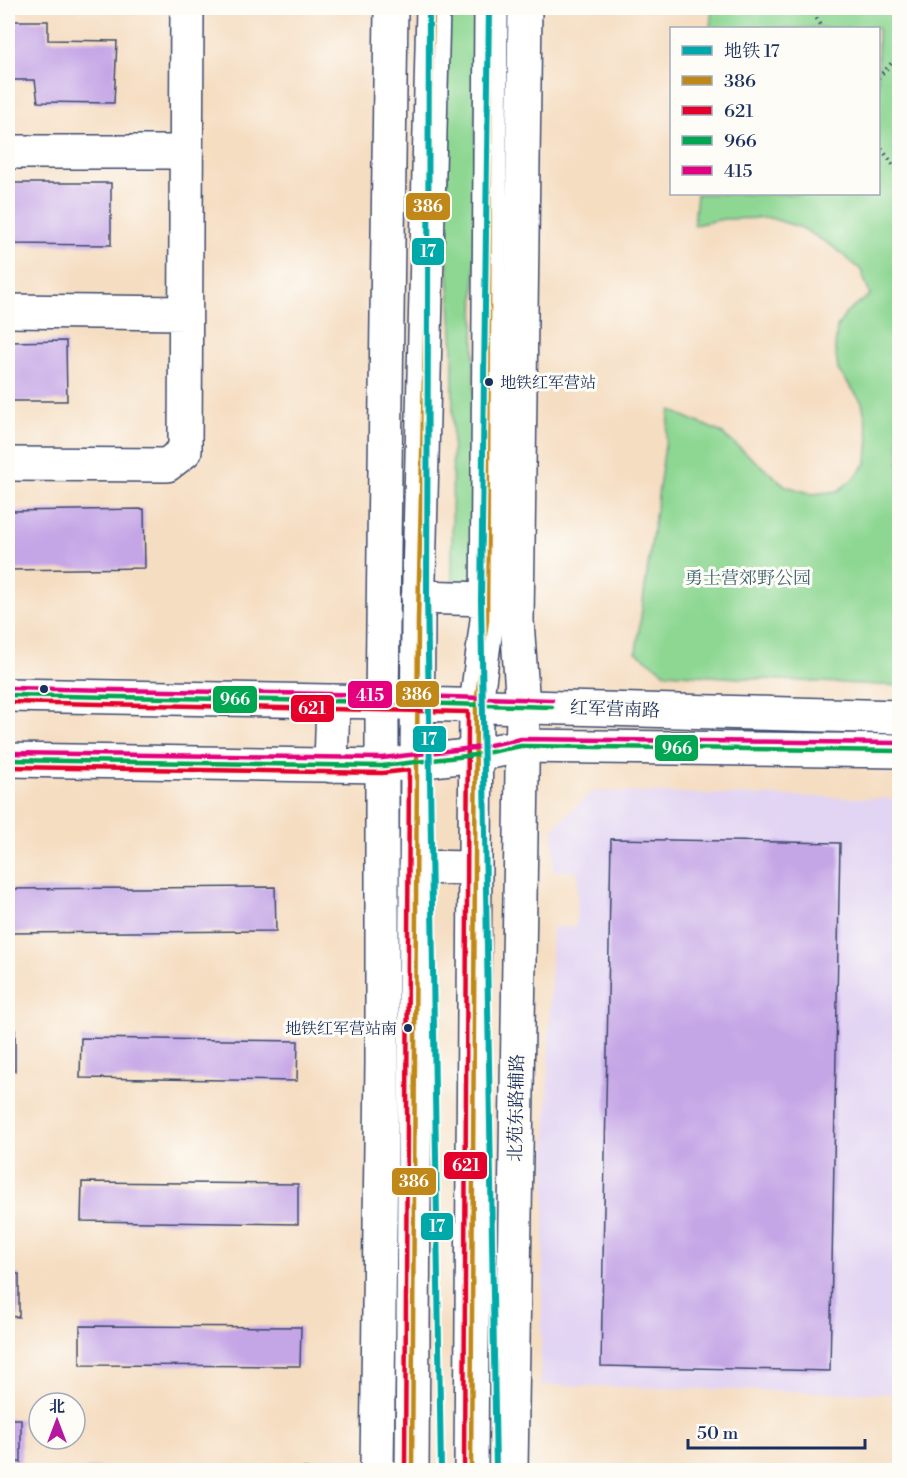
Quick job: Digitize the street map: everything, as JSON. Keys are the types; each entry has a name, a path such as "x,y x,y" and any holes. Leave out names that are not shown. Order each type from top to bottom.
{"main road":[{"path":"8,464 167,465 184,451 187,8"},
{"path":"377,1470 382,1064 382,702 391,8"},
{"path":"412,1470 418,597 433,8"},
{"path":"471,1470 475,755 476,705 487,620 491,8"},
{"name":"北苑东路辅路","path":"511,1470 523,707 517,621 525,8"},
{"path":"8,152 186,152"},
{"path":"8,311 185,313"},
{"path":"418,597 487,599"},
{"name":"红军营南路","path":"8,694 900,717"},
{"path":"331,766 333,701"},
{"name":"红军营南路","path":"8,760 382,766 475,755 521,746 900,751"},
{"path":"416,867 474,868"}],"path":[{"path":"810,8 821,27"},
{"path":"880,77 900,54"},
{"path":"880,145 900,174"}],"shaded area":[{"path":"593,791 899,799 899,1394 540,1385 552,927 576,927 578,872 553,871 554,827"}],"green space":[{"path":"448,8 476,8 473,583 453,583 452,576 453,348 446,239"},
{"name":"勇士营郊野公园","path":"712,8 899,8 899,686 666,673 636,652 670,410 720,432 786,486 813,494 838,491 856,476 867,462 869,437 862,402 838,370 835,348 837,327 847,312 870,295 861,270 832,246 802,228 770,218 724,219 694,225 697,195 880,195 880,27 710,27"}],"building":[{"path":"8,21 48,21 48,40 117,41 114,103 38,102 35,80 8,80"},
{"path":"8,183 111,183 111,245 8,244"},
{"path":"66,341 67,401 8,401 8,342"},
{"path":"144,509 145,568 8,570 8,511"},
{"path":"611,839 840,843 830,1371 601,1366"},
{"path":"275,887 276,931 8,933 8,889"},
{"path":"8,1030 15,1030 15,1071 8,1071"},
{"path":"81,1038 298,1041 297,1081 80,1078"},
{"path":"82,1182 298,1184 298,1224 81,1221"},
{"path":"8,1274 19,1274 19,1317 8,1316"},
{"path":"80,1326 301,1327 300,1366 80,1365"},
{"path":"8,1419 21,1419 21,1462 8,1462"},
{"path":"87,1468 307,1468 307,1470 87,1470"}],"metro line":[{"name":"17","path":"429,8 427,591 441,1470"},
{"name":"17","path":"489,8 481,601 496,1470"}],"transit line":[{"name":"386","path":"412,1470 418,620 433,8"},
{"name":"386","path":"471,1470 476,705 487,620 491,8"},
{"name":"415","path":"8,688 552,700"},
{"name":"966","path":"8,695 552,707"},
{"name":"621","path":"8,702 468,712 464,1470"},
{"name":"415","path":"8,753 382,758 474,748 521,739 900,743"},
{"name":"966","path":"8,760 382,766 475,755 521,746 900,751"},
{"name":"621","path":"8,767 382,773 409,770 405,1470"}],"place":[{"name":"地铁红军营站","path":"489,382"},
{"name":"地铁红军营站南","path":"408,1028"}]}
